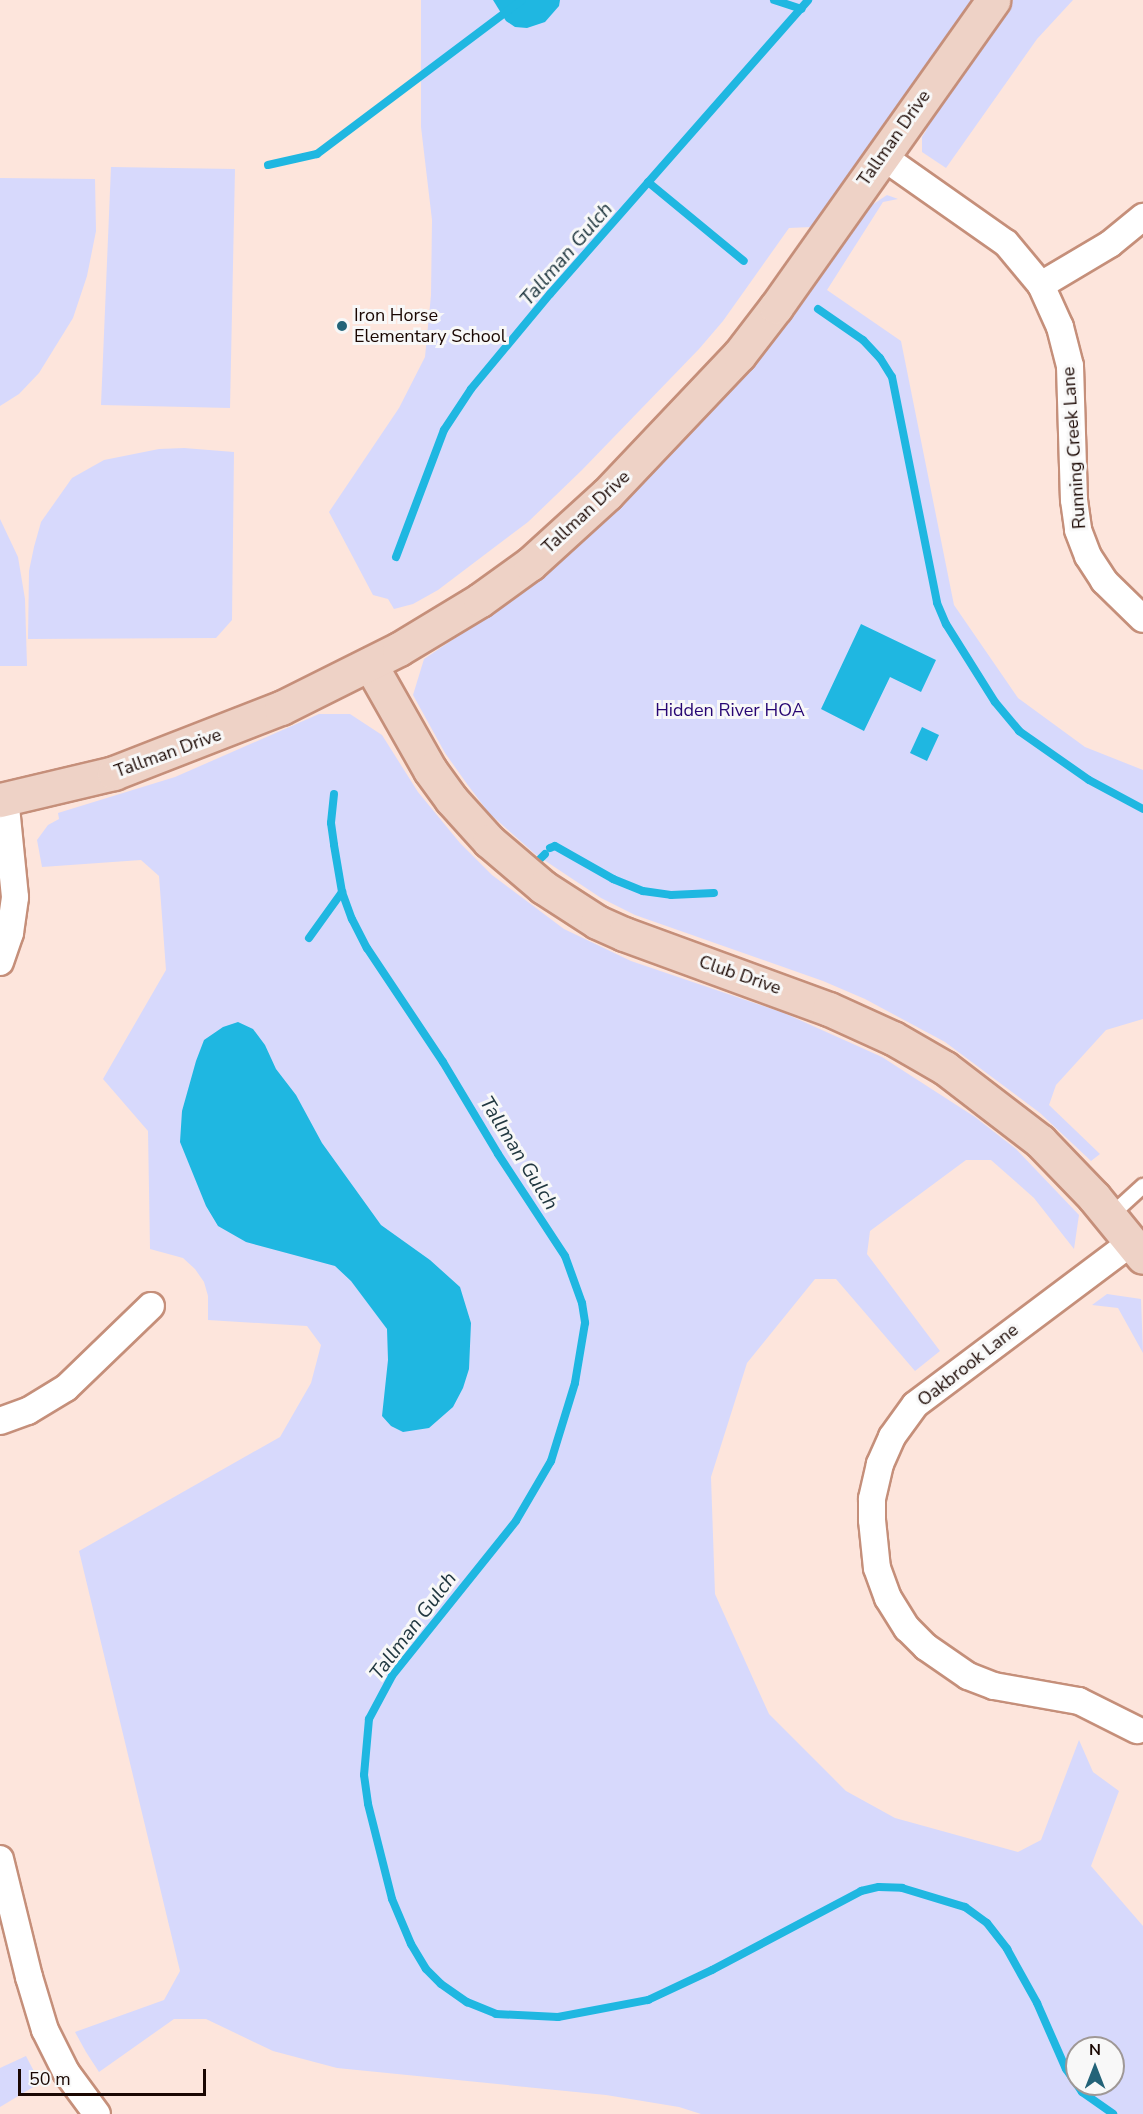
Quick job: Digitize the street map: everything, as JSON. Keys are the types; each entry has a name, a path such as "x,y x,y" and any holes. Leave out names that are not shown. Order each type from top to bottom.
{"street":[{"name":"Tallman Drive","path":"2,798 82,782 142,764 281,708 370,664 451,619 507,581 566,534 744,348 782,299 993,0"},
{"name":"Running Creek Lane","path":"882,156 989,229 1016,253 1041,285 1060,327 1070,366 1074,500 1078,530 1088,556 1104,581 1143,619"},
{"path":"1041,285 1110,244 1143,217"},
{"name":"Club Drive","path":"370,664 430,770 451,799 489,841 543,887 597,922 624,934 781,989 864,1023 923,1055 968,1084 1040,1141 1110,1216 1137,1250"},
{"path":"0,962 10,933 15,897 2,798"},
{"name":"Oakbrook Lane","path":"1137,1250 915,1406 892,1437 880,1464 872,1499 876,1561 888,1598 907,1628 926,1647 968,1676 994,1686 1079,1701 1137,1730"},
{"path":"0,1421 28,1411 66,1388 151,1305"},
{"path":"0,1859 28,1977 45,2030 66,2072 97,2114"}],"lane":[{"path":"1110,1216 1143,1186"}],"green space":[{"path":"421,0 972,0 834,198 811,227 789,228 723,321 699,349 582,470 528,522 438,590 413,604 394,609 388,599 373,595 329,512 399,408 425,357 431,295 432,220 421,127"},
{"path":"1013,0 1073,0 1037,39 946,168 922,152 922,137 927,129 924,123"},
{"path":"111,167 235,169 230,408 101,405"},
{"path":"0,178 95,179 96,231 87,276 73,318 39,373 19,394 0,406"},
{"name":"Hidden River HOA","path":"887,195 898,199 883,202 827,290 901,341 954,605 1018,698 1085,747 1143,770 1143,1019 1106,1030 1056,1085 1049,1105 1100,1154 1091,1161 1040,1113 945,1042 865,999 823,981 635,915 601,898 535,854 489,813 445,753 413,695 424,659 501,607 562,560 690,433 760,355 863,211"},
{"path":"184,448 234,452 232,620 216,638 28,639 29,571 34,547 41,522 72,478 104,460 159,449"},
{"path":"0,519 18,557 25,599 27,666 0,666"},
{"path":"319,714 350,714 382,735 418,792 460,843 492,875 564,929 631,961 784,1013 882,1057 975,1117 1016,1149 1079,1215 1074,1249 1034,1198 991,1160 966,1160 870,1231 867,1254 940,1351 915,1371 836,1279 815,1279 747,1363 711,1477 715,1594 769,1714 846,1791 895,1818 1018,1852 1041,1840 1079,1740 1093,1772 1119,1791 1091,1866 1143,1926 1143,2114 701,2114 679,2107 606,2095 337,2068 273,2051 206,2019 174,2019 99,2072 75,2032 164,2000 180,1971 79,1551 280,1437 311,1383 321,1345 307,1326 208,1320 208,1296 204,1282 195,1269 183,1258 150,1249 148,1131 103,1079 166,970 159,876 141,860 42,867 37,840 48,825 59,819 58,813 175,777"},
{"path":"1107,1294 1141,1299 1143,1353 1118,1308 1092,1305"},
{"path":"26,2056 40,2083 0,2107 0,2068"}],"water":[{"path":"493,0 560,0 559,6 545,22 527,28 515,27 506,21"},
{"path":"861,624 936,660 921,692 890,677 864,731 821,709"},
{"path":"922,727 939,735 927,761 910,753"},
{"path":"238,1022 253,1029 265,1045 276,1069 296,1095 322,1143 381,1225 430,1260 460,1287 471,1323 469,1369 463,1388 453,1407 429,1428 403,1432 391,1426 382,1416 388,1360 387,1329 351,1281 335,1266 246,1242 218,1226 206,1206 180,1142 182,1111 204,1040 223,1027"}],"waterway":[{"path":"268,165 317,154 522,0"},
{"path":"774,0 802,9"},
{"name":"Tallman Gulch","path":"396,557 444,430 471,389 550,294 808,0"},
{"path":"648,182 744,261"},
{"path":"818,309 863,340 880,358 892,377 937,603 946,624 995,702 1019,731 1089,780 1143,809"},
{"name":"Tallman Gulch","path":"334,794 331,823 334,845 342,892 352,919 367,948 443,1062 498,1154 565,1256 582,1303 585,1323 575,1383 551,1461 516,1521 392,1676 369,1719 364,1775 368,1804 392,1899 411,1944 426,1969 441,1984 467,2002 496,2014 558,2017 648,2000 712,1970 861,1891 879,1887 902,1888 965,1907 987,1923 1007,1949 1037,2003 1066,2069 1082,2092 1113,2114"},
{"path":"550,848 555,846 613,879 643,891 671,895 714,893"},
{"path":"540,859 545,854"},
{"path":"309,938 342,892"}],"place":[{"name":"Iron Horse Elementary School","path":"342,326"}]}
